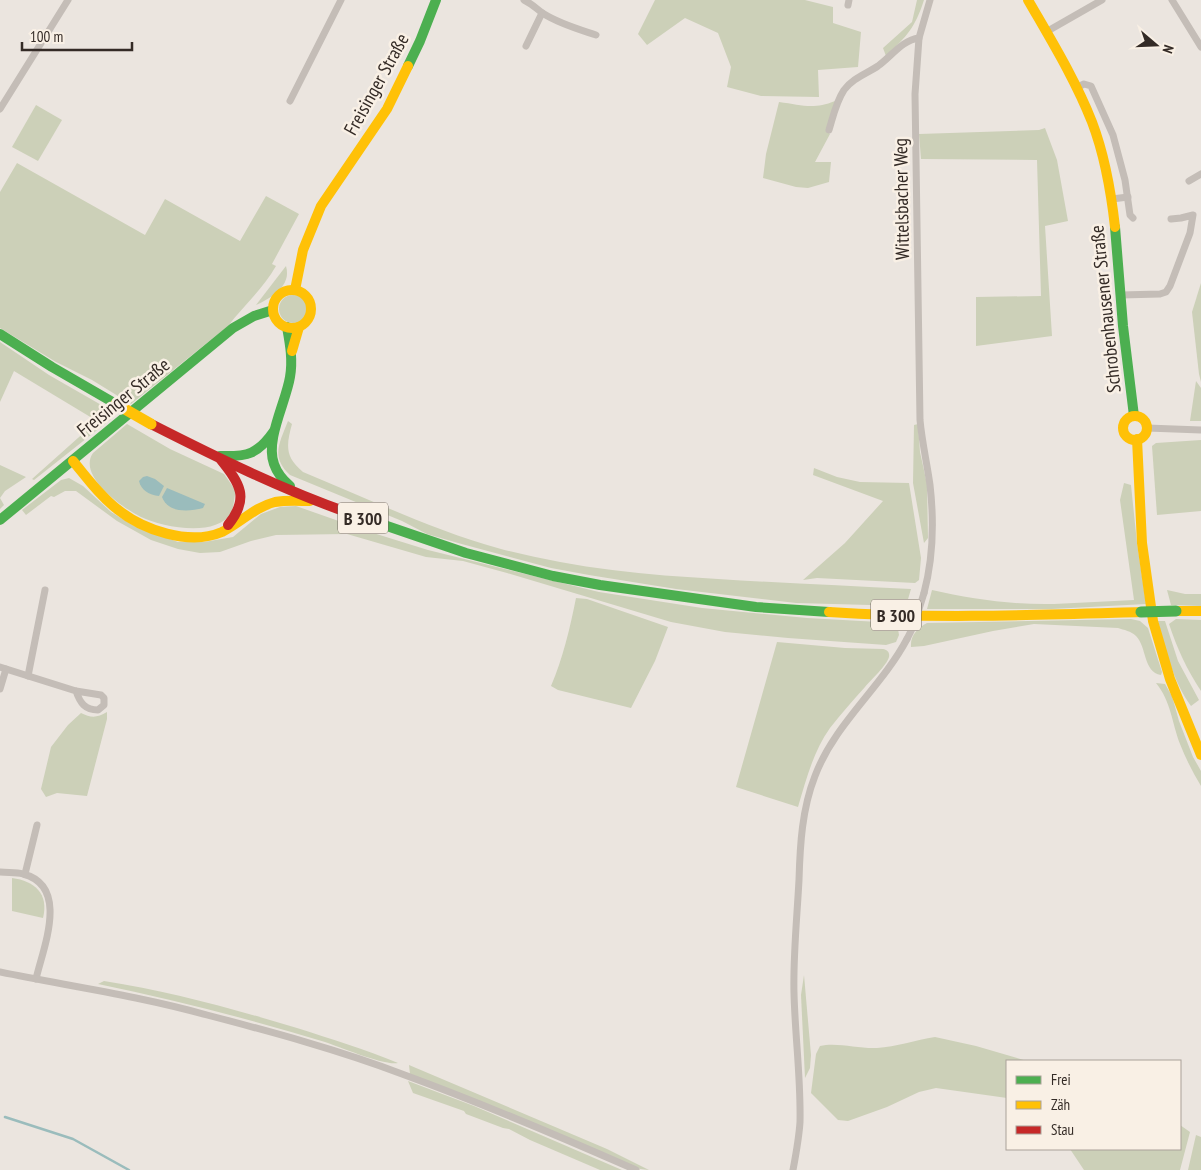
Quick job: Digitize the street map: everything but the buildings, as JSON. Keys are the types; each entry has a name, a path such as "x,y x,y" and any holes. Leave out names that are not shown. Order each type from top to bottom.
{"main road":[{"name":"Freisinger Straße","path":"295,290 303,250 321,206 387,109 419,44 436,0"},
{"name":"Schrobenhausener Straße","path":"1028,0 1076,88 1099,140 1112,199 1120,295 1134,416"},
{"path":"297,493 279,475 274,463 272,450 289,386 292,353 300,327 309,318 312,307 307,296 295,290 288,290 279,295 273,310 278,321 287,327 300,327"},
{"name":"Freisinger Straße","path":"0,520 233,328 254,316 273,310"},
{"path":"287,327 292,353"},
{"name":"B 300","path":"0,334 52,368 216,458 315,501 410,535 466,553 553,576 703,600 808,611 912,616 1201,611"},
{"path":"1134,416 1143,420 1147,428 1144,436 1136,439 1128,438 1124,430 1125,422 1134,416"},
{"path":"216,458 251,455 261,449 277,427"},
{"path":"1136,439 1142,543 1153,621 1176,695 1201,755"},
{"path":"216,458 237,481 242,500 237,515 222,532"},
{"path":"73,461 101,496 119,512 152,528 178,535 199,537 222,532 274,502 286,500 315,501"}],"street":[{"path":"0,109 68,0"},
{"path":"290,101 340,0"},
{"path":"524,0 535,2 542,13 571,27 596,35"},
{"name":"Wittelsbacher Weg","path":"793,1170 800,1108 794,968 802,827 807,800 823,756 835,736 882,678 896,659 907,639 924,593 929,566 932,522 930,485 922,445 920,420 915,94 919,38 930,0"},
{"path":"1046,32 1102,0"},
{"path":"1172,0 1201,47"},
{"path":"526,46 542,13"},
{"path":"830,130 838,101 850,84 878,66 909,41 919,38"},
{"name":"Schrobenhausener Straße","path":"1076,88 1084,84 1090,86 1113,135 1132,218"},
{"path":"1189,181 1201,174"},
{"name":"Schrobenhausener Straße","path":"1112,199 1128,197"},
{"path":"1120,295 1160,294 1166,292 1190,233 1193,215 1171,219"},
{"path":"1147,428 1201,430"},
{"path":"28,676 45,590"},
{"path":"0,688 3,668 76,691"},
{"path":"25,874 37,826"},
{"path":"0,872 25,874 39,882 51,904 49,926 36,979"},
{"path":"0,972 131,997 205,1014 325,1048 409,1077 553,1134 636,1170"}],"green space":[{"path":"655,0 805,0 833,7 833,23 861,32 858,67 818,70 819,97 761,96 727,87 731,67 718,33 685,18 647,45 638,34"},
{"path":"917,0 924,0 914,25 886,56 883,48 912,22"},
{"path":"835,101 827,131 830,134 815,162 831,162 829,182 808,188 796,187 763,178 766,154 779,102 814,106"},
{"path":"36,105 62,120 38,161 12,147"},
{"path":"1045,128 1057,160 1068,221 1045,226 1052,336 976,346 976,297 1041,296 1037,160 921,159 919,134 1039,130"},
{"path":"17,163 145,235 165,199 240,241 266,196 299,214 272,264 276,266 271,274 228,326 131,404 0,328 0,192"},
{"path":"286,266 286,280 283,285 274,295 256,305"},
{"path":"1201,283 1201,382 1192,312"},
{"path":"293,295 303,299 307,309 303,319 293,323 283,319 279,309 283,299"},
{"path":"0,342 49,375 110,410 111,419 34,480 32,479 97,421 14,371 0,402"},
{"path":"1196,381 1201,388 1201,421 1190,421"},
{"path":"288,421 292,424 288,451 297,467 303,472 450,533 501,549 582,566 636,573 911,589 906,606 796,603 676,589 589,575 551,568 458,543 427,534 402,521 290,475 280,462 278,456 278,449"},
{"path":"127,424 170,449 224,474 236,491 231,513 224,521 214,526 188,528 150,521 124,506 104,490 96,481 91,471 90,462 93,453"},
{"path":"918,424 920,452 927,484 928,538 924,543 913,483 914,425"},
{"path":"1201,440 1201,511 1157,515 1152,446 1156,443"},
{"path":"0,465 26,477 5,491 0,498"},
{"path":"814,468 837,477 860,482 909,483 921,558 919,580 915,583 817,578 803,580 845,543 883,501 813,475"},
{"path":"69,478 83,486 111,512 134,526 178,542 204,542 233,537 261,514 280,507 296,506 428,550 599,592 702,608 807,618 897,623 899,635 896,642 886,645 725,632 671,622 463,561 426,557 347,534 276,535 251,541 220,552 200,553 178,549 151,540 117,521 76,491 65,491 54,497 51,496 26,515 22,510 61,480"},
{"path":"1124,483 1131,485 1146,604 1052,609 927,609 932,590 977,599 1023,604 1134,600 1120,500"},
{"path":"0,498 4,505 0,509"},
{"path":"1167,590 1185,594 1201,594 1201,606 1171,605"},
{"path":"576,598 587,599 668,627 655,661 631,708 558,690 551,686 566,643"},
{"path":"1131,619 1140,621 1148,628 1162,672 1161,675 1151,669 1136,636 1118,628 1034,624 911,647 915,632 927,623"},
{"path":"1176,619 1201,620 1201,691 1175,642 1169,624"},
{"path":"1158,621 1165,621 1178,661 1199,700 1191,706 1175,676"},
{"path":"777,642 845,648 883,649 889,654 888,660 882,668 843,712 824,737 811,766 798,807 736,787"},
{"path":"1156,683 1165,684 1172,696 1179,721 1193,757 1201,771 1201,786 1192,771 1177,736 1165,697"},
{"path":"107,712 107,719 87,796 57,793 46,797 41,789 51,747 68,725 81,713 94,717"},
{"path":"12,878 27,882 38,890 44,902 43,918 12,911"},
{"path":"804,975 811,1055 810,1068 805,1078 801,995"},
{"path":"104,981 177,995 249,1014 348,1044 398,1063 383,1062 325,1042 241,1018 98,984"},
{"path":"935,1037 976,1046 1024,1060 1006,1060 1006,1098 936,1088 919,1092 887,1107 848,1121 838,1120 811,1093 816,1054 820,1046 877,1048"},
{"path":"409,1065 607,1149 649,1170 640,1169 410,1074"},
{"path":"408,1081 474,1106 622,1170 600,1170 509,1129 413,1093"},
{"path":"1181,1126 1190,1132 1180,1170 1084,1170 1071,1150 1181,1150"},
{"path":"1196,1135 1201,1137 1201,1170 1188,1170"}],"water":[{"path":"147,476 164,486 159,496 149,493 142,487 139,481"},
{"path":"167,488 205,504 203,508 191,510 174,509 162,497"}],"waterway":[{"path":"5,1117 73,1139 129,1170"}],"traffic: fast":[{"path":"408,66 436,0"},
{"path":"1115,227 1123,326 1134,416"},
{"path":"0,520 233,328 254,316 273,310"},
{"path":"287,327 291,352 291,371 274,433 272,454 277,470 290,486"},
{"path":"0,334 116,404"},
{"path":"220,456 238,456 252,452 263,445 274,431"},
{"path":"349,513 466,553 553,576 600,585 756,607 829,612"},
{"path":"1141,612 1176,611"}],"traffic: slow":[{"path":"1028,0 1070,75 1092,122 1107,174 1115,227"},
{"path":"295,290 303,250 321,206 387,109 408,66"},
{"path":"292,290 306,295 311,309 306,323 292,328 278,323 273,309 278,295 292,290"},
{"path":"292,351 299,327"},
{"path":"116,404 151,424"},
{"path":"1135,416 1143,420 1147,428 1143,436 1135,440 1127,436 1123,428 1127,420 1135,416"},
{"path":"1137,439 1142,543 1153,621 1170,679 1201,755"},
{"path":"73,461 117,509 128,517 167,534 195,537 209,536 222,532 268,504 288,501 310,501"},
{"path":"1176,611 1201,611"},
{"path":"829,612 946,616 1141,612"}],"traffic: jam":[{"path":"151,424 274,483 349,513"},
{"path":"221,460 233,476 240,491 239,507 228,525"}]}
